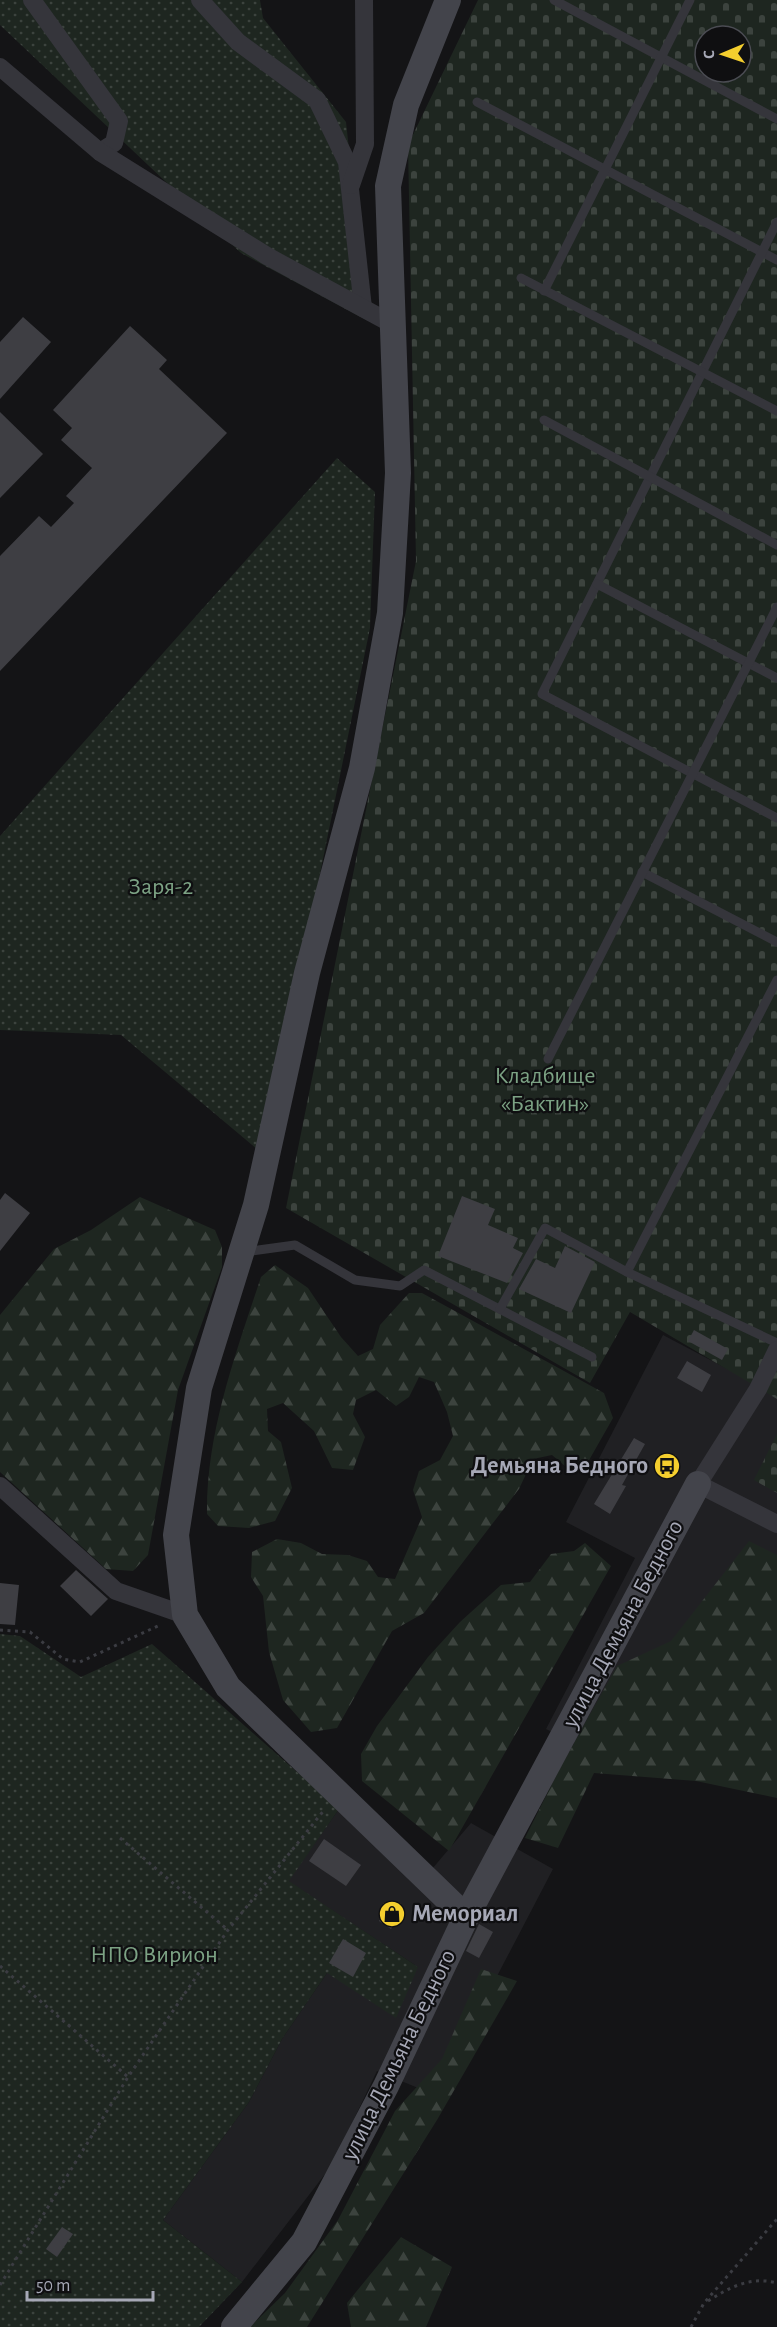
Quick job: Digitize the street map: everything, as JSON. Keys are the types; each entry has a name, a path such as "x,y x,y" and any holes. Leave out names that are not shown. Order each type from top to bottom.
{"street":[{"path":"32,0 119,121 114,143 100,152"},
{"path":"200,0 238,42 317,100 346,162 363,308"},
{"path":"350,189 365,144 363,0"},
{"path":"448,0 406,105 388,186 398,473 390,613 362,768 307,973 256,1205 199,1388 176,1535 185,1615 228,1687 466,1917"},
{"path":"0,67 100,152 267,256 394,325"},
{"path":"777,1350 758,1389 698,1484 777,1524"},
{"name":"улица Демьяна Бедного","path":"234,2327 304,2242 386,2086 466,1917 698,1484"},
{"path":"0,1486 116,1591 185,1615"}],"lane":[{"path":"554,0 777,119"},
{"path":"544,291 690,0"},
{"path":"477,102 777,260"},
{"path":"777,222 542,694 777,818"},
{"path":"521,279 777,411"},
{"path":"544,420 777,545"},
{"path":"597,584 777,678"},
{"path":"548,1059 777,607"},
{"path":"642,872 777,942"},
{"path":"627,1272 777,980"},
{"path":"500,1309 545,1228 627,1272 777,1343"},
{"path":"242,1252 296,1245 356,1280 400,1286 424,1270 592,1357"}],"path":[{"path":"0,1630 30,1632 63,1659 80,1662 185,1615"},
{"path":"0,2285 128,2077 228,1930 338,1794"},
{"path":"120,1838 228,1930"},
{"path":"0,1966 128,2077"},
{"path":"691,2327 704,2303 777,2219"},
{"path":"704,2303 731,2286 762,2279 777,2283"}],"shaded area":[{"path":"663,1335 777,1395 777,1574 762,1604 718,1581 621,1767 546,1729 635,1558 566,1522"},
{"path":"339,1809 421,1882 471,1823 553,1869 435,2095 377,2071 332,2165 242,2282 163,2220 249,2102 282,2039 327,1973 418,1967 288,1881"}],"green space":[{"path":"0,0 260,0 263,18 346,122 368,321 241,253 0,25"},
{"name":"Кладбище «Бактин»","path":"478,0 777,0 777,1399 630,1312 590,1383 286,1208 416,561 408,145"},
{"name":"Заря-2","path":"337,458 375,492 370,628 263,1154 121,1035 0,1030 0,836"},
{"path":"140,1197 215,1230 222,1247 222,1267 178,1390 148,1555 133,1571 106,1569 0,1472 0,1315 54,1249 91,1230"},
{"path":"275,1265 308,1288 341,1337 358,1356 373,1349 380,1325 409,1293 422,1293 604,1393 613,1418 584,1469 572,1472 552,1455 533,1459 519,1489 424,1613 392,1631 337,1728 311,1732 283,1700 269,1652 263,1596 251,1577 252,1552 277,1539 301,1543 322,1554 348,1555 367,1561 378,1577 395,1579 422,1517 413,1490 419,1471 440,1460 453,1436 447,1412 434,1382 419,1377 409,1397 396,1406 376,1390 356,1400 353,1414 365,1437 353,1470 332,1468 314,1431 283,1403 267,1409 268,1431 281,1442 292,1488 275,1521 249,1528 218,1526 207,1514 208,1484 217,1423 261,1277"},
{"path":"777,1434 777,1493 754,1480"},
{"path":"749,1541 777,1555 777,1798 696,1781 594,1773 558,1848 525,1838 559,1770 617,1666 671,1641"},
{"path":"585,1543 611,1566 449,1851 362,1781 361,1754 377,1726 428,1657 460,1622 501,1585 530,1582 551,1554 574,1551"},
{"name":"НПО Вирион","path":"0,1634 20,1636 81,1677 152,1644 339,1809 289,1881 418,1967 396,2018 327,1973 282,2039 249,2102 163,2220 242,2282 199,2327 0,2327"},
{"path":"481,1969 517,1981 437,2120 307,2327 250,2327 285,2293 338,2220 395,2111 442,2059"},
{"path":"401,2237 452,2267 426,2327 351,2327 347,2303"}],"building":[{"path":"23,317 51,342 0,399 0,342"},
{"path":"130,326 167,360 159,369 227,433 0,671 0,556 39,516 51,527 74,503 66,496 92,468 61,440 72,428 53,410"},
{"path":"0,412 43,454 0,498"},
{"path":"5,1193 30,1213 0,1251 0,1200"},
{"path":"462,1196 495,1209 488,1225 518,1238 513,1248 523,1253 507,1283 438,1256"},
{"path":"565,1246 595,1262 571,1313 519,1289 536,1259 555,1268"},
{"path":"694,1330 728,1349 722,1360 688,1341"},
{"path":"687,1361 711,1375 702,1392 677,1378"},
{"path":"634,1438 645,1444 622,1485 626,1486 610,1514 594,1504"},
{"path":"76,1570 108,1599 91,1616 60,1586"},
{"path":"0,1583 19,1585 15,1625 0,1624"},
{"path":"324,1839 361,1865 346,1886 309,1861"},
{"path":"388,1906 400,1914 391,1929 379,1921"},
{"path":"479,1924 493,1932 479,1958 466,1951"},
{"path":"343,1939 366,1953 353,1977 329,1963"},
{"path":"62,2227 73,2234 57,2257 46,2249"}],"place":[{"name":"Демьяна Бедного","path":"667,1466"},
{"name":"Мемориал","path":"392,1914"}]}
